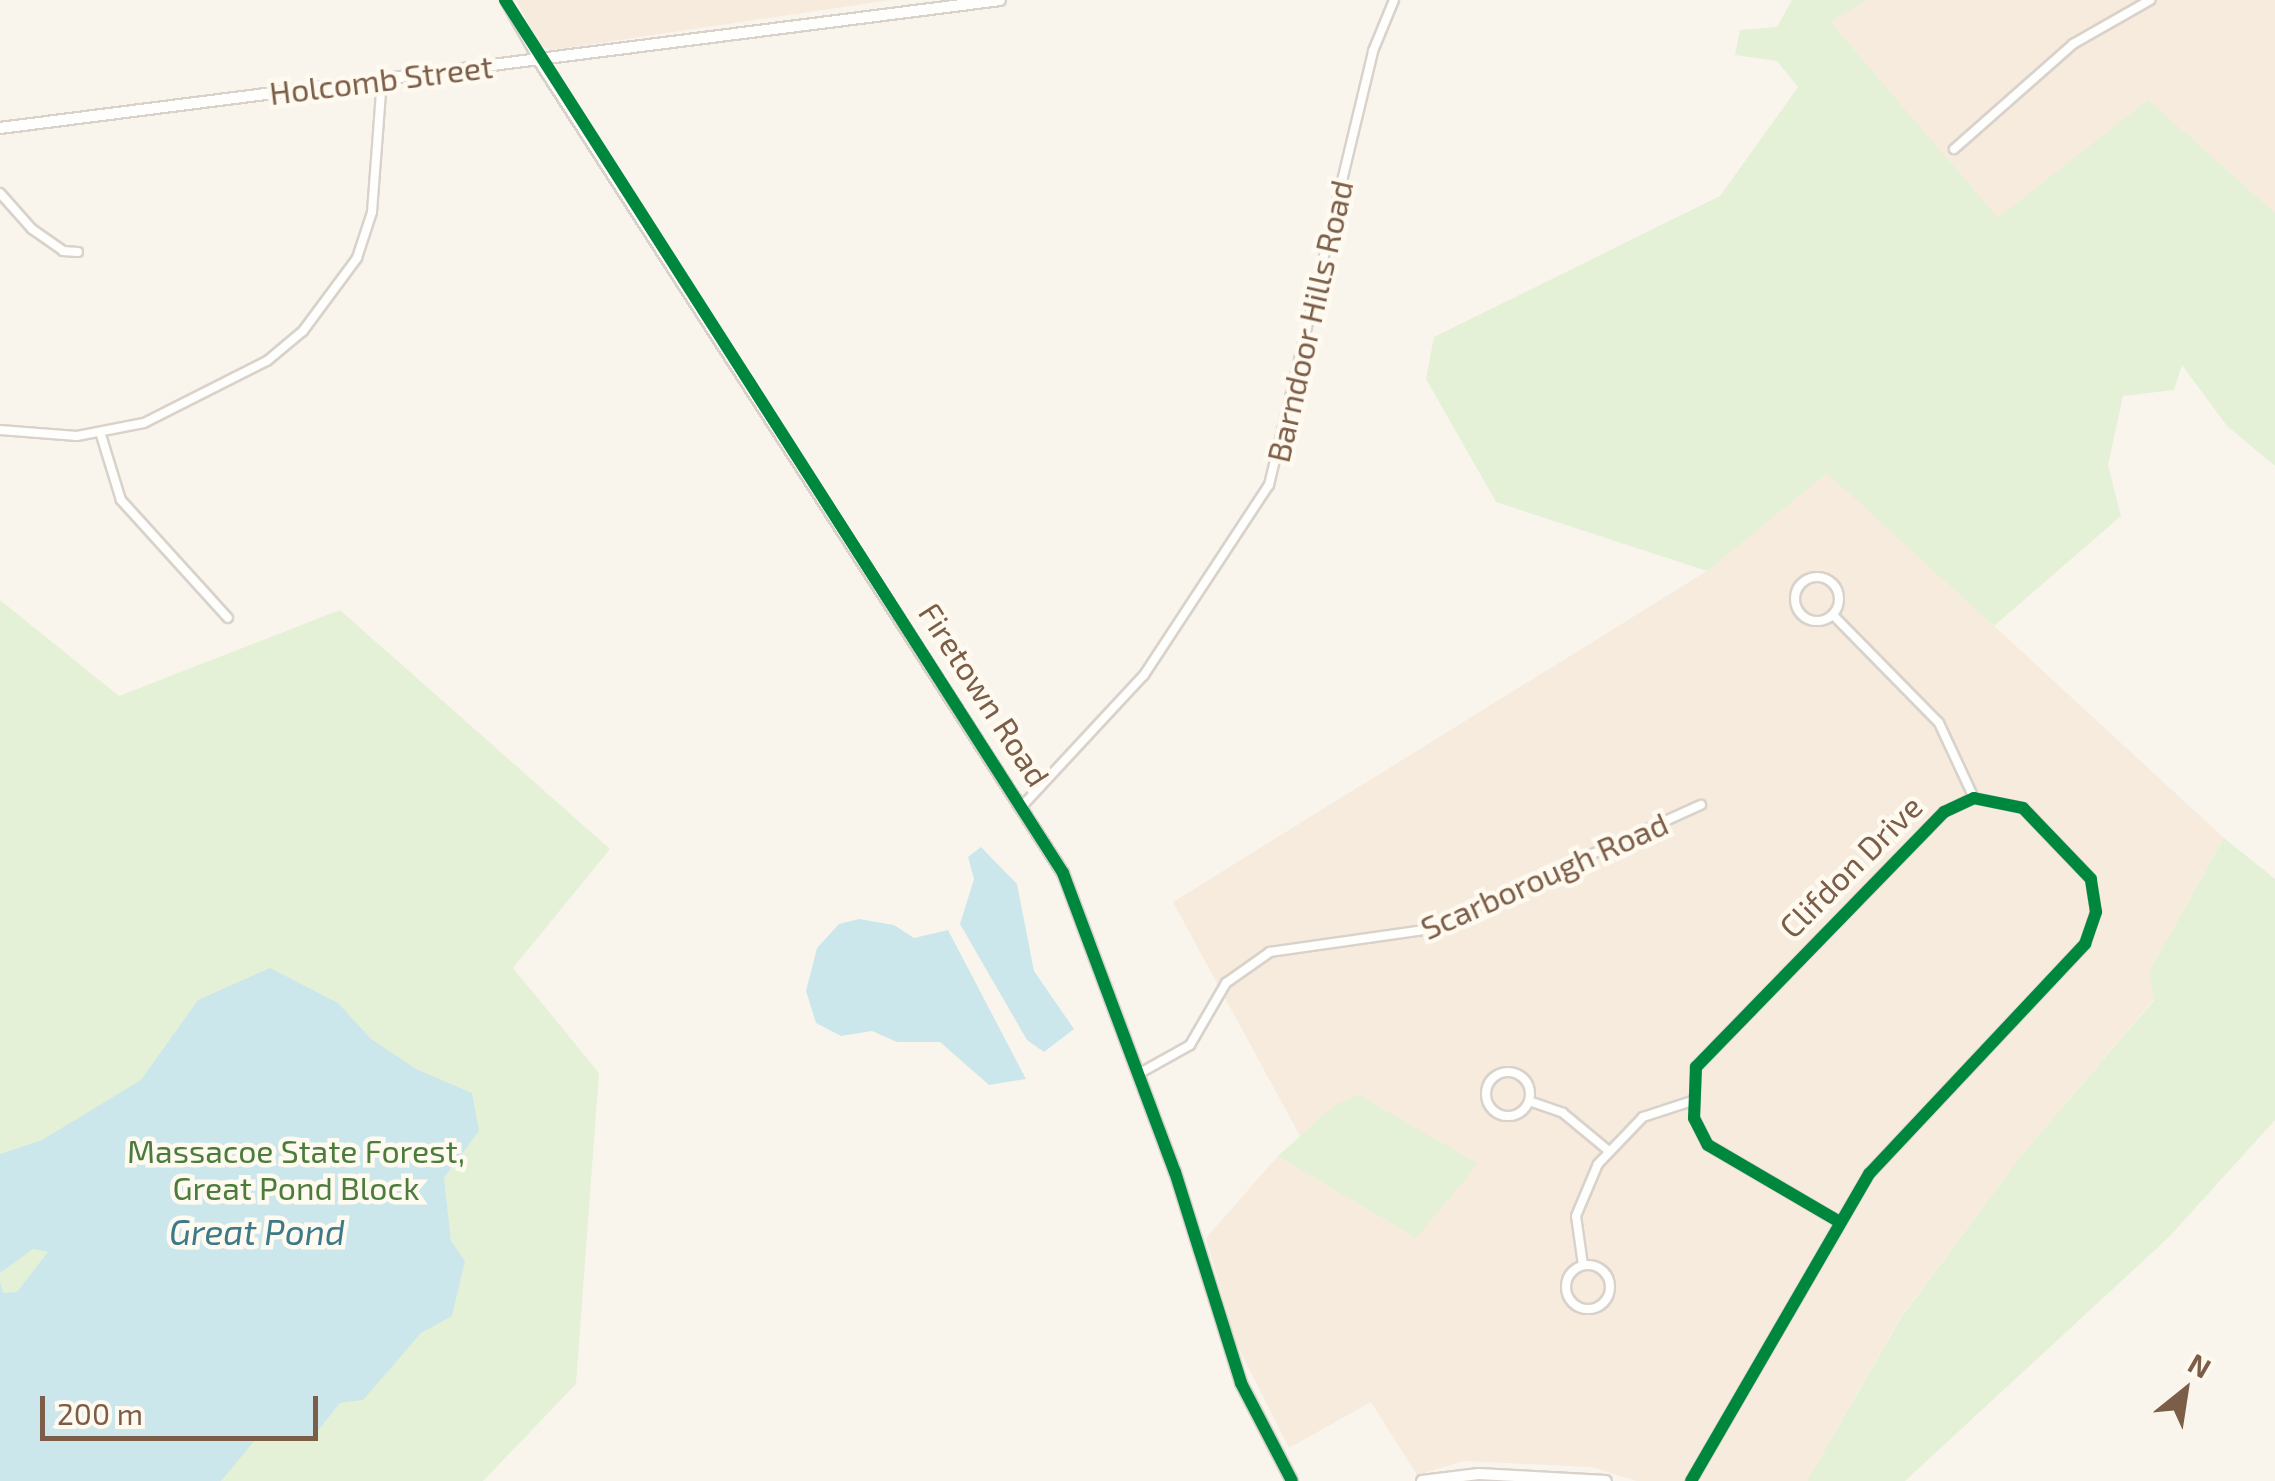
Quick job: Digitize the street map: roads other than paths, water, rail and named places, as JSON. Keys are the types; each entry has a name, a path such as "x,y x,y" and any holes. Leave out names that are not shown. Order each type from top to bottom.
{"street":[{"name":"Firetown Road","path":"505,0 538,59 1024,804 1078,908 1140,1073 1241,1383 1292,1481"},
{"name":"Holcomb Street","path":"0,126 1000,0"},
{"name":"Barndoor Hills Road","path":"1024,804 1144,675 1269,485 1373,50 1394,0"},
{"path":"1954,148 2073,44 2150,0"},
{"path":"0,430 101,435 195,401 267,361 332,298 372,212 382,80"},
{"path":"0,193 32,229 63,252 78,252"},
{"path":"101,435 121,500 228,618"},
{"path":"1820,577 1832,583 1839,596 1833,615 1812,621 1799,613 1800,584 1820,577"},
{"path":"1833,615 1940,723 1974,798"},
{"name":"Clifdon Drive","path":"1691,1481 1840,1222 1895,1142 2064,970 2092,928 2092,880 2074,855 2023,808 1974,798 1928,826 1705,1051 1692,1102"},
{"name":"Scarborough Road","path":"1140,1073 1181,1052 1226,984 1270,952 1425,930 1701,805"},
{"path":"1514,1073 1529,1087 1529,1101 1506,1117 1492,1111 1486,1090 1493,1077 1514,1073"},
{"path":"1529,1101 1563,1113 1609,1151"},
{"path":"1583,1265 1576,1216 1589,1177 1643,1117 1692,1102 1700,1134 1722,1157 1840,1222"},
{"path":"1583,1265 1608,1278 1606,1300 1594,1308 1580,1308 1566,1292 1567,1278 1583,1265"},
{"path":"1422,1481 1498,1474 1606,1481"}],"water":[{"path":"981,847 1017,884 1034,971 1074,1029 1044,1052 1027,1040 960,924 974,879 968,857"},
{"path":"859,919 894,925 914,938 948,930 1026,1079 989,1085 940,1042 897,1042 872,1031 841,1036 816,1023 806,991 817,948 839,924"},
{"name":"Great Pond","path":"270,968 338,1003 371,1039 416,1069 472,1093 479,1131 444,1178 451,1241 465,1261 452,1316 421,1333 363,1400 340,1403 311,1439 255,1440 221,1481 0,1481 0,1282 3,1293 17,1292 48,1252 33,1249 0,1273 0,1154 42,1140 141,1080 198,1000"}],"park label":[{"name":"Massacoe State Forest, Great Pond Block","path":"296,1170"}]}
